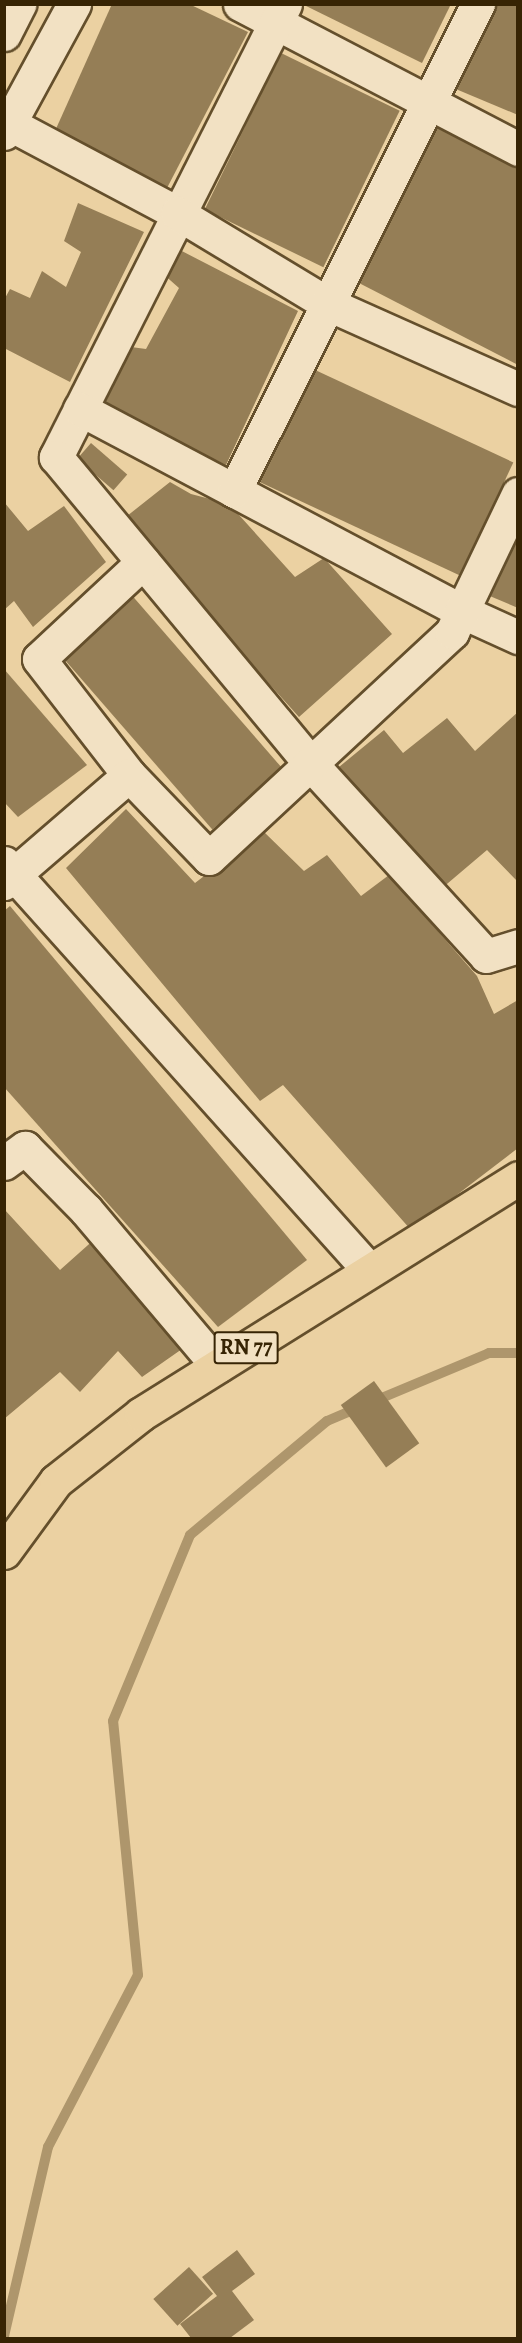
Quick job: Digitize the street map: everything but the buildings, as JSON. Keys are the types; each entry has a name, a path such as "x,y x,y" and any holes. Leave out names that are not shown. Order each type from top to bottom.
{"main road":[{"name":"RN 77","path":"4,1552 56,1481 141,1414 518,1178"}],"street":[{"path":"4,34 19,4"},
{"path":"74,4 6,126 177,213 327,304 518,389"},
{"path":"240,4 280,15 429,104 518,149"},
{"path":"234,491 478,4"},
{"path":"280,15 177,213 56,458 310,763 486,956 518,946"},
{"path":"80,409 461,611 518,637"},
{"path":"143,562 39,659 129,775 209,858 452,632 518,494"},
{"path":"129,775 8,874 369,1270"},
{"path":"4,1163 24,1148 86,1210 218,1366"}],"waterway":[{"path":"372,1402 489,1353 518,1353"},
{"path":"4,2336 48,2147 138,1975 113,1721 190,1535 327,1421 358,1408"}]}
